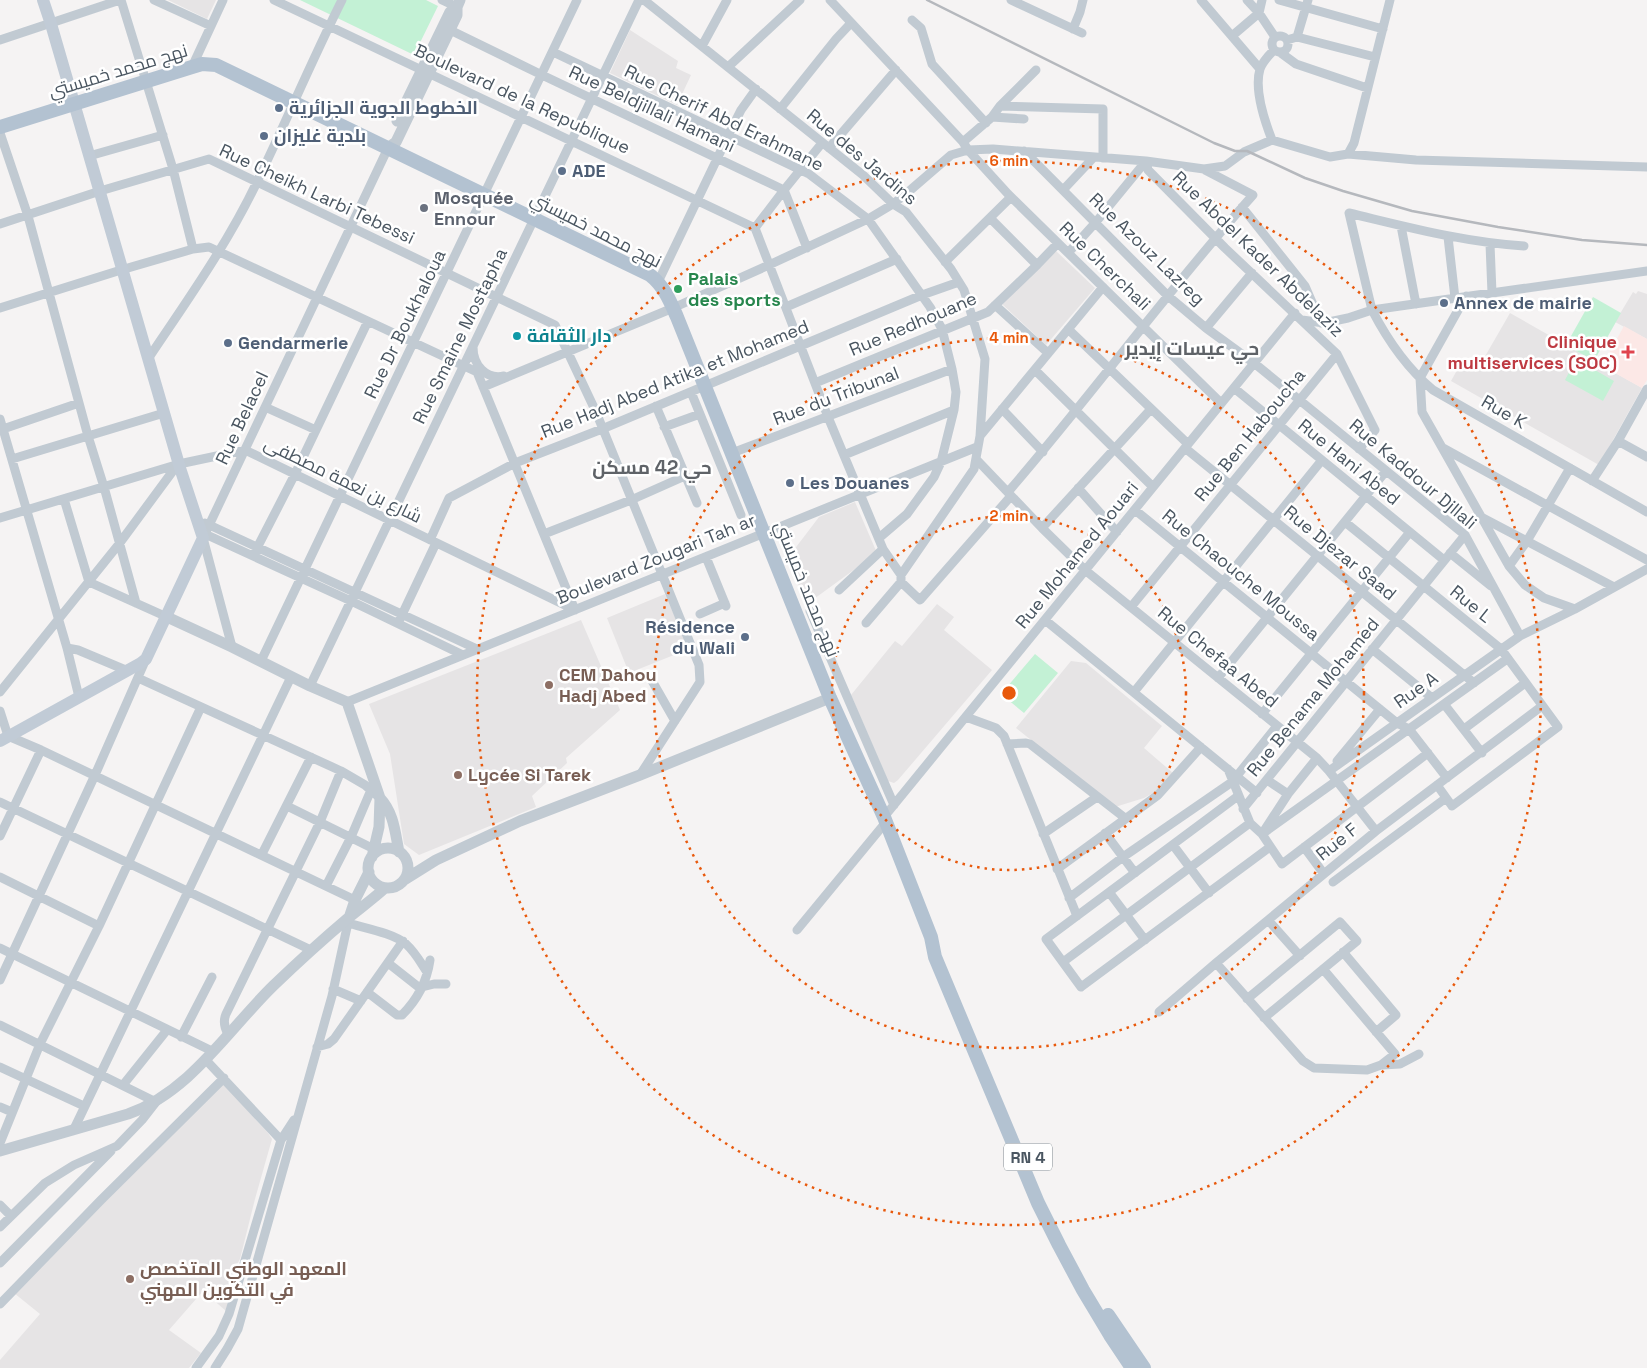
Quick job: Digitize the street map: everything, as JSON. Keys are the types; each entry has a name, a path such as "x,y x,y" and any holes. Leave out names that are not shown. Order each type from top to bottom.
{"main road":[{"path":"4,738 79,697 133,674 146,658 204,536 179,464 43,0"},
{"name":"نهج محمد خميستي","path":"0,128 202,64 216,65 650,275 665,290 673,308 830,698 885,820 931,937"},
{"name":"RN 4","path":"931,937 935,957 1038,1203 1058,1245 1083,1290 1132,1368"},
{"name":"RN 4","path":"931,937 942,955 1035,1175 1077,1264 1144,1368"}],"street":[{"path":"0,40 121,0 173,169 193,249"},
{"path":"154,0 211,26"},
{"path":"192,67 223,0"},
{"name":"Boulevard de la Republique","path":"274,0 755,228"},
{"path":"148,359 219,252 257,183 342,0"},
{"path":"442,0 458,4"},
{"name":"Rue Dr Boukhaloua","path":"261,662 578,0"},
{"name":"Rue Smaine Mostapha","path":"310,686 640,0"},
{"name":"Rue des Jardins","path":"644,0 826,145 863,175 894,204 906,212 946,262 964,290 985,359 980,436 974,469 901,579 866,623"},
{"path":"702,46 727,0"},
{"path":"728,67 800,0"},
{"name":"Rue Cherchali","path":"830,0 1011,197 1221,403"},
{"path":"1011,0 1082,33"},
{"path":"1073,29 1083,0"},
{"path":"1200,0 1260,68"},
{"path":"1247,0 1259,13 1275,37"},
{"path":"1232,36 1259,13 1262,0"},
{"path":"1279,0 1307,3 1383,28"},
{"path":"1348,154 1354,143 1388,1"},
{"path":"1297,37 1307,3"},
{"path":"425,71 450,30 457,15 458,4"},
{"path":"388,148 396,142 450,12 458,4"},
{"path":"912,20 921,28 932,64 989,120 1024,119"},
{"path":"780,109 851,23"},
{"name":"Rue Beldjillali Hamani","path":"450,30 784,190"},
{"path":"1275,37 1280,36 1287,40 1297,37 1375,57"},
{"path":"1275,37 1272,44 1277,51 1296,64 1367,88"},
{"path":"1272,140 1263,118 1258,84 1260,68 1277,51 1288,48 1287,40"},
{"name":"Rue Cherif Abd Erahmane","path":"553,52 809,174 868,219 922,295 942,330 956,392 954,410 934,477 907,514 879,538"},
{"path":"896,70 800,170 755,228 828,416 883,549 901,579 920,600 1009,494 1215,238 1253,195 1204,169"},
{"path":"483,387 770,266 868,219 894,204 951,155 966,146 1000,106 1036,70"},
{"path":"658,282 741,110 756,89"},
{"path":"1000,106 1103,109 1098,158 1063,190"},
{"path":"0,133 28,216 136,603"},
{"path":"90,156 163,135"},
{"path":"966,146 1146,161 1204,169 1225,166 1244,152 1272,140 1330,158 1348,154 1416,160 1647,167"},
{"name":"Rue Belacel","path":"204,536 388,148"},
{"name":"Rue Azouz Lazreg","path":"1024,151 1168,296 1206,328 1254,363"},
{"name":"Rue Cheikh Larbi Tebessi","path":"0,224 100,191 209,159 555,325 602,429 699,665 700,682 640,775"},
{"path":"1068,253 1146,161"},
{"name":"Rue Abdel Kader Abdelaziz","path":"1146,161 1148,170 1215,238 1337,354 1375,430 1359,449"},
{"path":"784,190 807,248"},
{"path":"946,262 1011,197"},
{"path":"1242,207 1305,286 1321,323"},
{"name":"Rue K","path":"1401,226 1349,213 1372,310 1379,324 1420,378 1433,390 1647,512"},
{"path":"990,218 1037,265"},
{"path":"1416,304 1401,226 1490,244 1524,246"},
{"path":"1448,237 1455,298"},
{"name":"Rue Redhouane","path":"815,383 988,312 1058,243"},
{"path":"1490,244 1492,293"},
{"path":"0,308 193,249 210,247 477,372 575,610"},
{"path":"786,307 897,259"},
{"path":"1302,320 1321,323 1348,318 1372,310 1647,271"},
{"path":"1206,328 1252,273"},
{"name":"Rue Hadj Abed Atika et Mohamed","path":"398,624 449,498 515,463 602,429 922,295 959,282"},
{"path":"980,436 1102,287"},
{"path":"1466,296 1420,378 1422,412 1509,566 1525,585 1544,598 1575,609"},
{"path":"995,306 1048,353"},
{"name":"Rue Mohamed Aouari","path":"797,930 885,820 894,805 1295,313"},
{"path":"255,551 295,474 368,321"},
{"name":"Rue Djezar Saad","path":"1068,329 1151,408 1187,446 1230,485 1474,683"},
{"path":"473,345 476,363 482,371 490,376 500,377 509,375"},
{"name":"Rue Ben Haboucha","path":"1131,607 1337,354"},
{"name":"Rue Kaddour Djllali","path":"1254,363 1465,535 1520,636"},
{"name":"Rue du Tribunal","path":"732,453 952,369"},
{"path":"1034,370 1153,487"},
{"name":"Rue Hani Abed","path":"1234,388 1410,532 1496,590"},
{"path":"1592,481 1643,406 1647,389"},
{"path":"691,392 741,515"},
{"path":"3,436 79,403"},
{"path":"656,406 696,503"},
{"path":"265,407 316,430"},
{"path":"1042,528 1151,408"},
{"path":"1002,409 1042,452"},
{"path":"844,454 954,410"},
{"path":"12,459 164,414"},
{"path":"664,427 700,414"},
{"path":"0,419 3,436 12,459 79,697"},
{"path":"1618,441 1647,457"},
{"name":"Boulevard Zougari Tah ar","path":"347,702 977,447"},
{"path":"1443,448 1647,560"},
{"name":"شارع بن نعمة مصطفى","path":"0,518 179,464 245,450 575,610"},
{"name":"Rue Chefaa Abed","path":"976,459 1085,570 1316,758 1337,780 1376,832"},
{"path":"1134,692 1322,460"},
{"path":"0,692 120,544 179,464"},
{"path":"1509,566 1527,541 1570,468"},
{"path":"1218,678 1386,471"},
{"path":"544,534 632,500 685,476"},
{"path":"1078,488 1117,532"},
{"path":"64,498 88,582"},
{"name":"Rue Chaouche Moussa","path":"1135,510 1397,723 1409,729"},
{"path":"1481,516 1614,587"},
{"path":"197,520 303,574 353,597 402,614 477,650"},
{"name":"Rue L","path":"1345,522 1501,649 1558,727 1452,806 1446,798"},
{"path":"1262,714 1410,532"},
{"name":"Rue Benama Mohamed","path":"1244,809 1465,535"},
{"path":"204,536 255,551"},
{"path":"204,536 232,647"},
{"path":"839,590 883,549"},
{"path":"700,614 726,604 706,557"},
{"name":"Rue A","path":"1329,771 1520,636 1575,609 1647,569"},
{"path":"88,582 232,647 310,686 347,702 380,798 379,827 369,872 355,900 348,920 333,989 238,1329 228,1349 215,1368"},
{"path":"353,597 398,624 463,655"},
{"path":"810,611 894,805"},
{"path":"1045,620 1228,769 1234,779 1238,796 1250,823 1262,834 1282,864 1428,752"},
{"path":"66,648 78,650 133,674 365,784 386,804 393,818 399,852"},
{"path":"1372,649 1443,705 1482,753"},
{"path":"1262,834 1507,659"},
{"path":"0,980 95,775 133,674"},
{"path":"74,1129 129,1012 217,834 291,676"},
{"path":"651,679 674,722"},
{"path":"1464,729 1525,683"},
{"path":"369,872 374,882 385,888 395,887 436,860 520,821 830,698"},
{"name":"Rue F","path":"1159,1012 1376,832 1542,706"},
{"path":"0,1143 40,1044 99,926 201,707"},
{"path":"1329,771 1380,709"},
{"path":"0,711 4,738 41,750 355,900"},
{"path":"966,717 996,728 1004,736 1076,916"},
{"path":"1069,898 1234,779 1277,726"},
{"path":"1409,729 1447,778"},
{"path":"1007,744 1030,744 1125,818"},
{"path":"1058,869 1158,795 1201,747"},
{"path":"0,836 41,750"},
{"path":"262,854 311,757"},
{"path":"1262,834 1288,794 1316,758"},
{"path":"228,1034 224,1026 224,1018 320,822 341,771"},
{"path":"1234,779 1257,793"},
{"path":"1267,780 1288,794"},
{"path":"1333,882 1446,798 1437,786"},
{"path":"326,886 371,790"},
{"path":"1238,796 1046,939 1081,987 1270,847"},
{"path":"1043,834 1097,797"},
{"path":"0,802 311,950"},
{"path":"287,806 350,837 373,853"},
{"path":"1063,962 1250,823"},
{"path":"1106,833 1135,873"},
{"path":"1173,845 1208,893"},
{"path":"1304,847 1324,874"},
{"path":"373,853 393,849 399,852 407,864 408,872 404,880"},
{"path":"407,864 419,864 436,860"},
{"path":"0,877 99,926"},
{"path":"0,1151 128,1114 156,1102 171,1091 209,1055 270,988 311,950 385,888"},
{"path":"1109,892 1144,940"},
{"path":"348,920 403,941 427,972"},
{"path":"1268,920 1300,956"},
{"path":"1247,999 1340,922 1356,941 1264,1018"},
{"path":"317,1047 331,1042 403,941"},
{"path":"0,948 181,1037 209,1055 224,1078 281,1140"},
{"path":"1343,952 1396,1015 1376,1032"},
{"path":"367,992 400,1016 421,988 430,960"},
{"path":"388,963 421,988"},
{"path":"1216,963 1303,1061 1314,1068 1367,1070 1382,1065 1400,1064 1419,1054"},
{"path":"1323,970 1395,1054 1382,1065"},
{"path":"181,1037 212,977"},
{"path":"421,988 434,984 446,984"},
{"path":"333,989 361,1001"},
{"path":"0,1025 156,1102"},
{"path":"123,1085 167,1030"},
{"path":"0,1067 84,1106"},
{"path":"0,1304 224,1078"},
{"path":"0,1263 117,1146 156,1102"},
{"path":"0,1107 12,1112"},
{"path":"196,1368 219,1336 229,1314 281,1140 299,1112"},
{"path":"0,1227 45,1183 74,1165 117,1146"},
{"path":"0,1206 11,1216"}],"shaded area":[{"path":"168,0 216,0 207,19"},
{"path":"630,30 678,61 676,68 691,75 677,105 610,73"},
{"path":"1056,251 1095,288 1046,345 1002,304"},
{"path":"1638,291 1647,294 1647,339 1615,322 1633,292 1636,294"},
{"path":"1510,313 1642,388 1599,465 1451,381 1461,363 1476,372"},
{"name":"Clinique multiservices (SOC)","path":"1624,326 1647,339 1647,380 1642,388 1602,366"},
{"path":"855,502 877,553 807,604 787,559 819,517"},
{"path":"665,594 689,649 629,673 607,618"},
{"path":"937,604 954,617 944,630 992,670 894,783 888,781 851,695 895,641 902,646"},
{"path":"581,620 620,710 566,758 567,763 532,796 536,807 419,855 404,844 390,754 369,704"},
{"path":"1071,661 1086,663 1162,726 1144,748 1173,773 1155,792 1144,798 1115,807 1016,728"},
{"name":"المعهد الوطني المتخصص في التكوين المهني","path":"223,1083 272,1139 240,1259 235,1268 226,1311 203,1291 169,1330 201,1353 189,1368 0,1368 0,1360 40,1314 14,1293"}],"green space":[{"path":"300,0 426,0 438,6 414,55"},
{"path":"1593,297 1621,313 1594,361 1566,345"},
{"path":"1576,359 1614,381 1603,401 1565,380"},
{"path":"1035,654 1058,673 1024,713 1001,694"}],"railway":[{"path":"927,0 1214,143 1235,151 1247,151 1305,178 1343,191 1412,211 1498,227 1582,240 1647,245"}],"place":[{"name":"الخطوط الجوية الجزائرية","path":"279,108"},
{"name":"بلدية غليزان","path":"264,136"},
{"name":"ADE","path":"562,171"},
{"name":"Mosquée Ennour","path":"424,208"},
{"name":"Palais des sports","path":"678,289"},
{"name":"Annex de mairie","path":"1444,303"},
{"name":"دار الثقافة","path":"517,336"},
{"name":"Gendarmerie","path":"228,343"},
{"name":"Clinique multiservices (SOC)","path":"1628,352"},
{"name":"Les Douanes","path":"790,483"},
{"name":"Résidence du Wali","path":"745,637"},
{"name":"CEM Dahou Hadj Abed","path":"549,685"},
{"name":"Lycée Si Tarek","path":"458,775"},
{"name":"المعهد الوطني المتخصص في التكوين المهني","path":"130,1279"}],"district":[{"name":"حي عيسات إيدير","path":"1192,348"},
{"name":"حي 42 مسكن","path":"652,467"}]}
